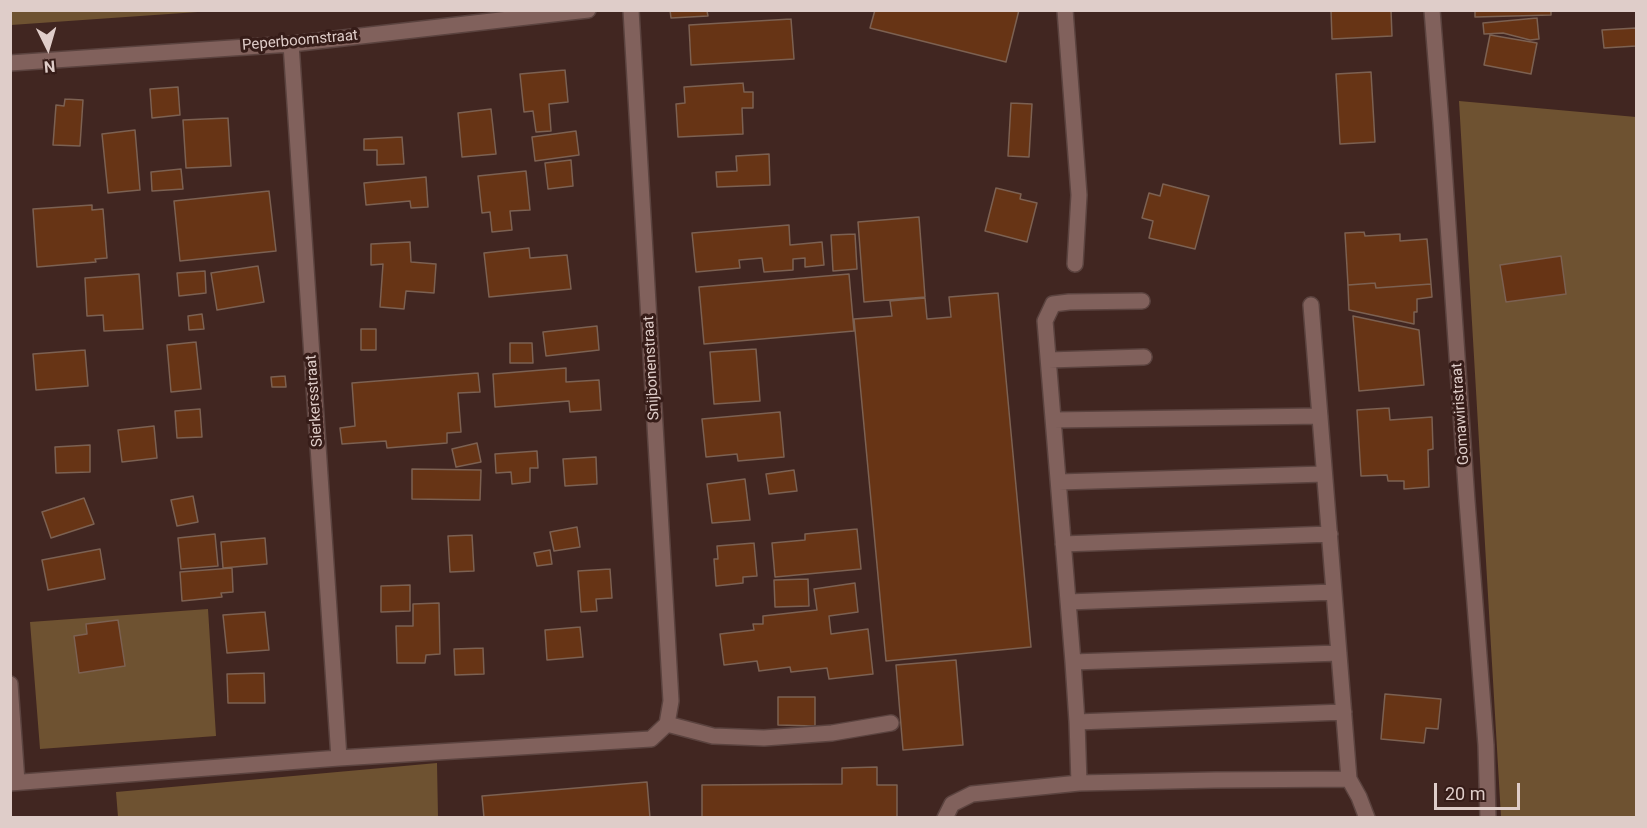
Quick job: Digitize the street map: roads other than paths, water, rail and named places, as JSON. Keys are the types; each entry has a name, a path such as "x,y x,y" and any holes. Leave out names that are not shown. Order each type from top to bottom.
{"street":[{"name":"Peperboomstraat","path":"10,63 291,44 588,10"},
{"name":"Snijbonenstraat","path":"630,10 671,701 667,724"},
{"path":"1065,10 1079,195 1075,264"},
{"name":"Gomawiristraat","path":"1432,10 1486,745 1488,818"},
{"name":"Sierkersstraat","path":"291,44 339,758"},
{"path":"1079,783 1073,662 1045,321 1053,304 1142,301"},
{"path":"1311,305 1349,779 1367,818"},
{"path":"1049,360 1144,357"},
{"path":"1054,420 1320,416"},
{"path":"1059,482 1324,474"},
{"path":"1063,544 1330,534"},
{"path":"1068,602 1334,592"},
{"path":"1073,662 1339,653"},
{"path":"10,684 14,782 339,758 651,739 667,724 713,736 764,738 832,733 891,723"},
{"path":"1077,722 1344,712"},
{"path":"945,818 952,804 972,794 1079,783 1349,779"}]}
